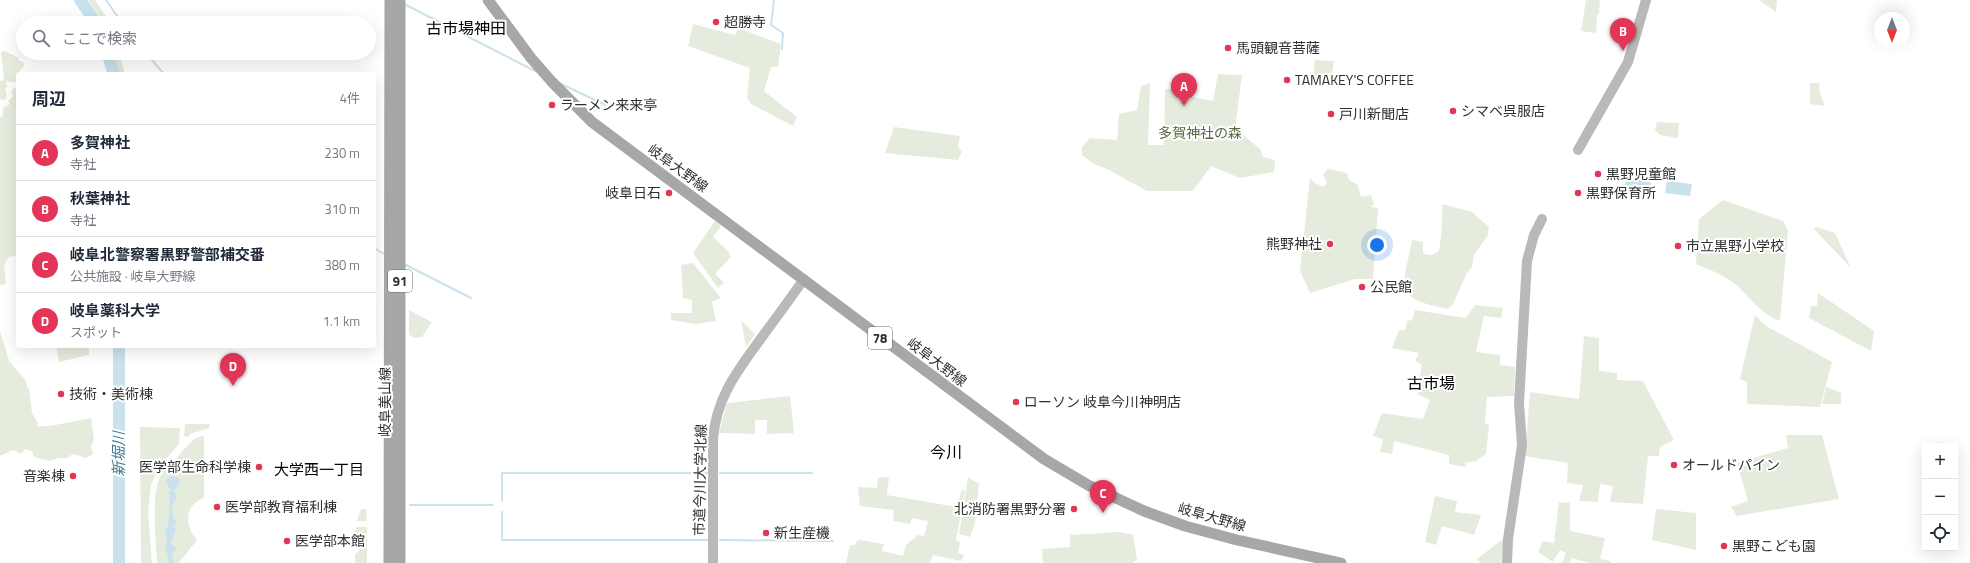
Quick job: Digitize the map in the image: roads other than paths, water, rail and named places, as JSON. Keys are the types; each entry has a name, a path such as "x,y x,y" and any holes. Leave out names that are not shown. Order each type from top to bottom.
{"main road":[{"name":"岐阜美山線","path":"390,0 390,563"},
{"name":"岐阜美山線","path":"400,0 400,563"},
{"name":"岐阜大野線","path":"488,0 541,69 592,122 668,181 804,279 1044,459 1088,485 1144,511 1186,526 1237,540 1341,563"}],"street":[{"path":"1578,150 1628,62 1646,0"},
{"path":"1507,563 1508,539 1522,445 1519,403 1527,261 1534,235 1542,219"},
{"name":"市道今川大学北線","path":"713,563 713,438 719,407 734,376 804,279"}],"water":[{"path":"1626,178 1651,181 1649,197 1624,193"},
{"path":"1667,181 1692,184 1690,196 1665,193"},
{"path":"171,476 177,477 180,484 174,491 177,494 176,500 172,505 173,517 177,523 173,526 176,530 171,543 176,550 172,555 174,563 168,563 168,556 165,548 167,543 166,528 168,525 170,504 169,492 171,490 166,483 167,479"}],"waterway":[{"name":"新堀川","path":"80,0 91,16"},
{"path":"106,0 117,16"},
{"path":"774,0 771,25 783,33 782,49"},
{"path":"404,4 537,72"},
{"name":"新堀川","path":"109,60 113,72"},
{"path":"152,60 162,72"},
{"path":"559,83 612,108"},
{"path":"376,249 386,255"},
{"path":"404,264 471,298"},
{"name":"新堀川","path":"119,348 119,563"},
{"path":"502,500 502,473 707,473"},
{"path":"720,473 812,473"},
{"path":"410,505 493,505"},
{"path":"502,512 502,540 707,540"},
{"path":"720,540 833,541"}],"place":[{"name":"超勝寺","path":"716,22"},
{"name":"馬頭観音菩薩","path":"1228,48"},
{"name":"秋葉神社","path":"1623,51"},
{"name":"TAMAKEY'S COFFEE","path":"1287,80"},
{"name":"ラーメン来来亭","path":"552,105"},
{"name":"多賀神社","path":"1184,106"},
{"name":"シマベ呉服店","path":"1453,111"},
{"name":"戸川新聞店","path":"1331,114"},
{"name":"黒野児童館","path":"1598,174"},
{"name":"岐阜日石","path":"669,193"},
{"name":"黒野保育所","path":"1578,193"},
{"name":"熊野神社","path":"1330,244"},
{"name":"市立黒野小学校","path":"1678,246"},
{"name":"公民館","path":"1362,287"},
{"name":"岐阜薬科大学","path":"233,386"},
{"name":"技術・美術棟","path":"61,394"},
{"name":"ローソン 岐阜今川神明店","path":"1016,402"},
{"name":"オールドパイン","path":"1674,465"},
{"name":"医学部生命科学棟","path":"259,467"},
{"name":"音楽棟","path":"73,476"},
{"name":"医学部教育福利棟","path":"217,507"},
{"name":"北消防署黒野分署","path":"1074,509"},
{"name":"岐阜北警察署黒野警部補交番","path":"1103,513"},
{"name":"新生産機","path":"766,533"},
{"name":"医学部本館","path":"287,541"},
{"name":"黒野こども園","path":"1724,546"}],"district":[{"name":"古市場神田","path":"466,28"},
{"name":"古市場","path":"1431,383"},
{"name":"今川","path":"946,452"},
{"name":"大学西一丁目","path":"319,470"}],"park label":[{"name":"多賀神社の森","path":"1200,133"}]}
